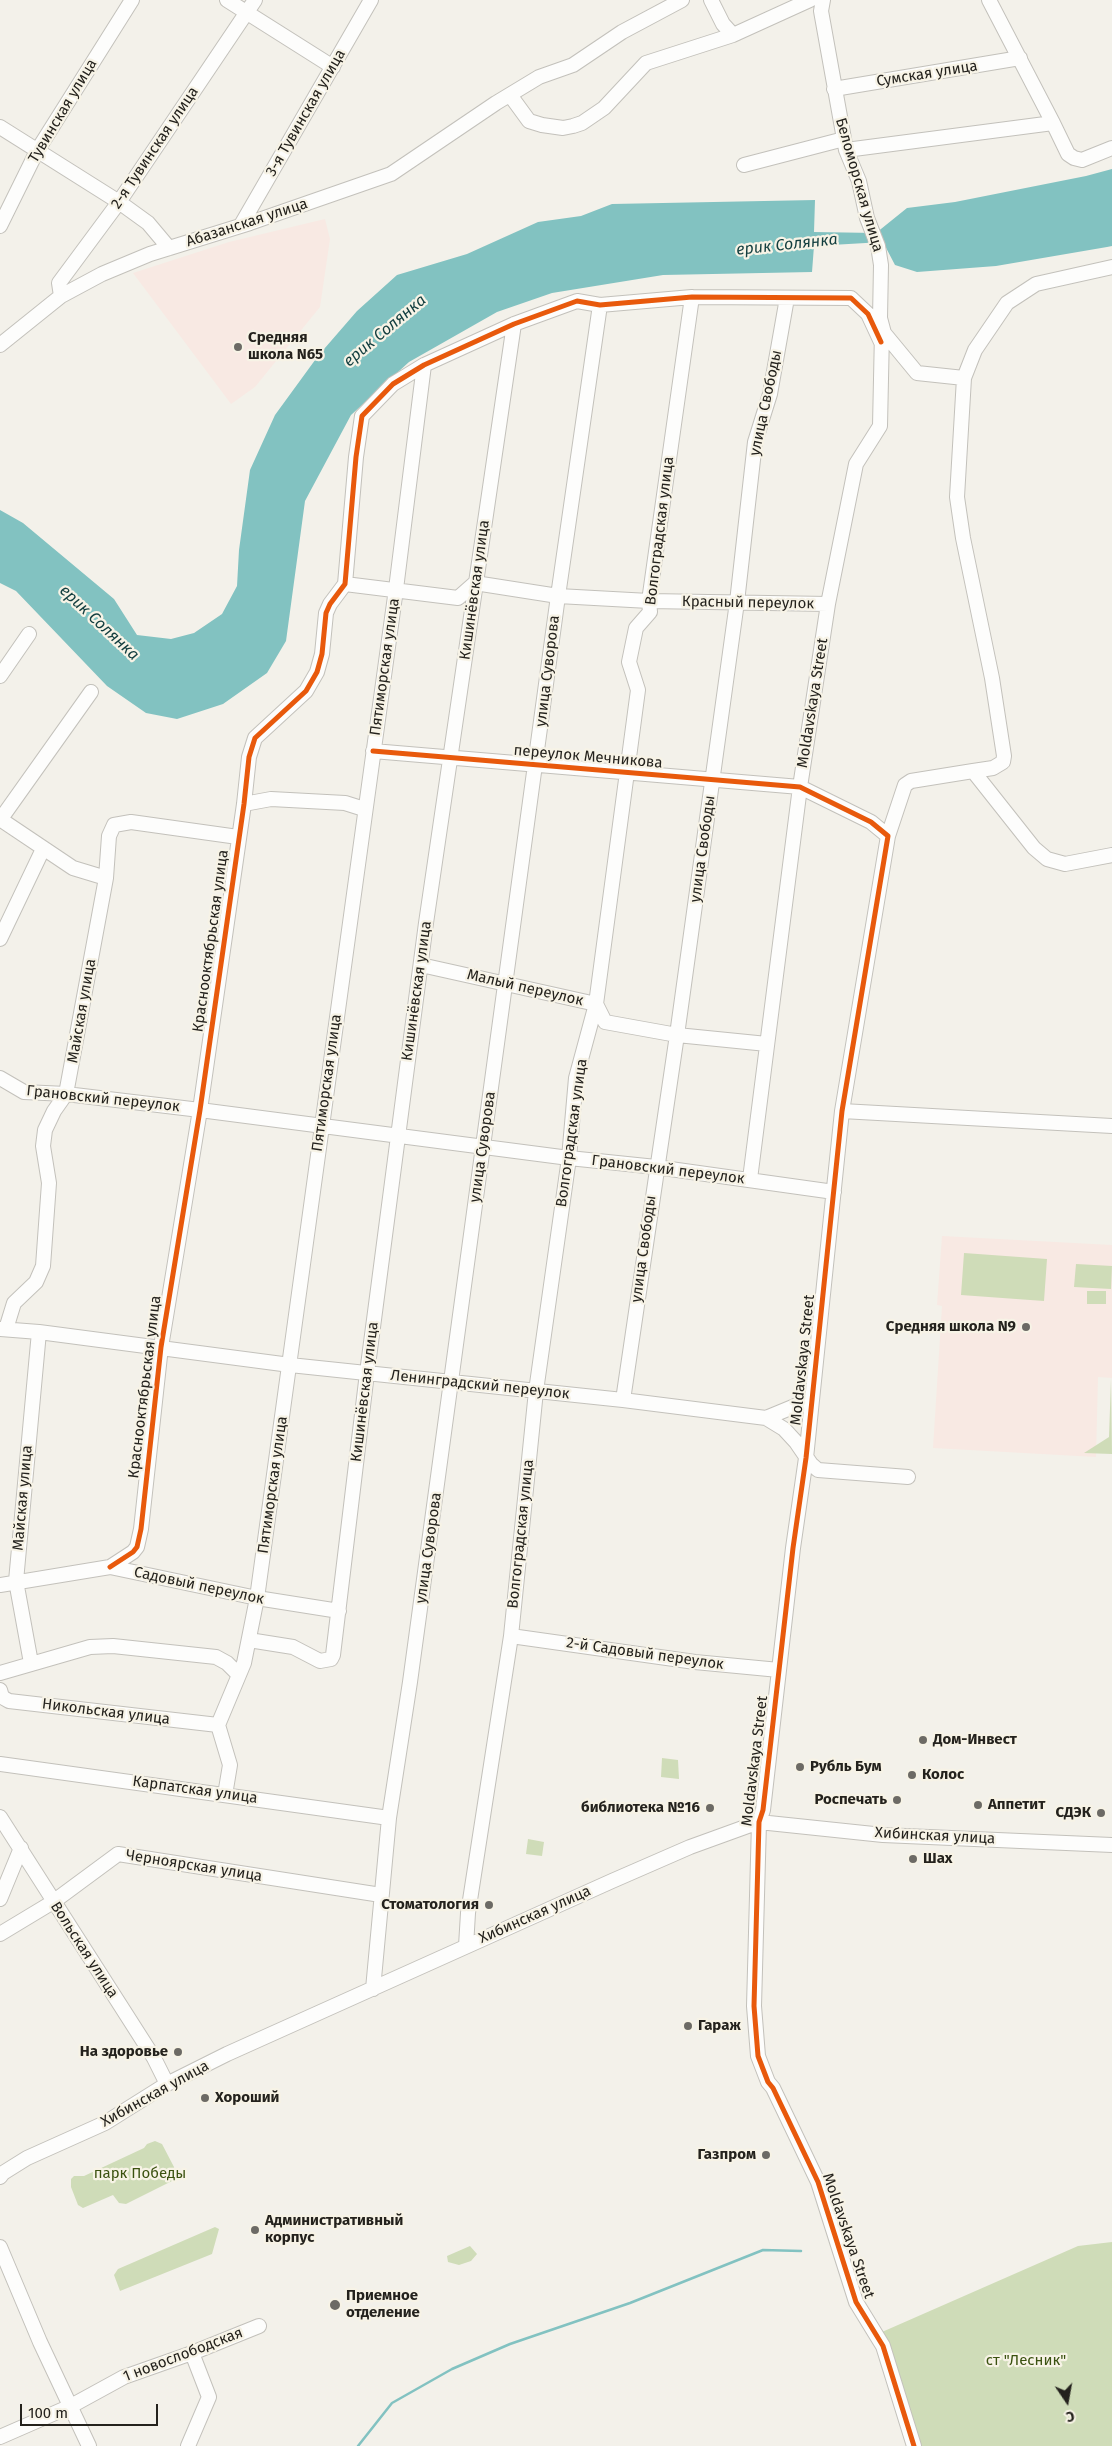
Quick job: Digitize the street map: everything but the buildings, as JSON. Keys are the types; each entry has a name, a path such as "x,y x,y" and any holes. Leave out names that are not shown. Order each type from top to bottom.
{"street":[{"name":"Тувинская улица","path":"0,226 37,151 132,0"},
{"path":"227,0 333,67"},
{"name":"2-я Тувинская улица","path":"61,296 59,284 119,202 255,0"},
{"name":"3-я Тувинская улица","path":"241,226 371,0"},
{"name":"Абазанская улица","path":"0,345 61,296 102,274 169,248 241,226 391,174 496,103 539,77 573,66 622,32 682,0"},
{"path":"711,0 723,24 733,35"},
{"path":"989,0 1068,154 1082,160 1112,148"},
{"path":"510,95 530,121 542,126 563,128 573,126 582,123 604,108 646,63 733,35 817,1"},
{"name":"Беломорская улица","path":"817,1 845,145 860,181 867,218 878,246 881,265 880,293 884,333 917,373 964,378"},
{"name":"Сумская улица","path":"834,89 1020,58"},
{"path":"744,165 845,145 1053,123"},
{"path":"0,127 119,202 148,223 169,248"},
{"path":"973,771 994,768 1003,762 1004,756 957,497 964,378 975,350 1007,303 1036,284 1112,267"},
{"path":"475,583 458,598 345,584 356,457 362,416 393,384 424,365 514,324 577,301 600,305 692,297 851,298 868,314 881,342"},
{"name":"Волгоградская улица","path":"466,1946 468,1913 511,1636 536,1391 569,1158 576,1078 596,1004 625,773 638,690 630,662 636,628 650,612 649,601 692,297"},
{"name":"улица Свободы","path":"623,1400 677,1035 737,602 755,442 770,394 787,298"},
{"name":"улица Суворова","path":"373,1989 389,1818 408,1698 558,596 600,305"},
{"name":"Кишинёвская улица","path":"249,1640 293,1647 320,1661 331,1659 333,1655 367,1373 421,965 514,324"},
{"name":"Moldavskaya Street","path":"750,1179 800,788 828,604 856,464 880,426 882,324"},
{"name":"Пятиморская улица","path":"218,1725 244,1663 257,1598 364,809 396,590 424,365"},
{"name":"Красный переулок","path":"475,583 558,596 649,601 828,604"},
{"name":"Краснооктябрьская улица","path":"110,1567 133,1552 139,1541 161,1347 200,1110 252,746 256,738 313,681 322,654 326,613 330,604 345,584"},
{"path":"0,676 29,634"},
{"path":"91,692 0,819 73,868 106,878"},
{"name":"переулок Мечникова","path":"373,751 800,788"},
{"path":"973,771 1034,848 1047,859 1065,864 1112,854"},
{"name":"Moldavskaya Street","path":"914,2446 883,2346 856,2302 818,2182 773,2088 768,2082 758,2056 754,2006 759,1822 764,1810 779,1670 806,1458 842,1111 888,836 904,785 911,781 973,771"},
{"path":"800,788 871,822 888,836"},
{"path":"244,804 271,799 345,803 364,809"},
{"name":"Майская улица","path":"3,1329 14,1303 36,1282 43,1266 49,1183 43,1146 48,1123 66,1094 106,878 109,836 114,825 131,822 238,837"},
{"path":"0,939 43,848"},
{"name":"Малый переулок","path":"421,965 596,1004 605,1022 677,1035 767,1044"},
{"name":"Грановский переулок","path":"0,1078 24,1092 66,1094 322,1125 569,1158 750,1179 834,1192"},
{"path":"842,1111 1112,1126"},
{"name":"Ленинградский переулок","path":"3,1329 161,1347 290,1365 623,1400 766,1418 784,1429 796,1442 806,1458 818,1470 908,1477"},
{"name":"Майская улица","path":"31,1663 16,1581 38,1332"},
{"path":"766,1418 812,1399"},
{"name":"Садовый переулок","path":"0,1585 110,1567 257,1598 339,1611"},
{"name":"2-й Садовый переулок","path":"511,1636 695,1662 779,1670"},
{"path":"0,1673 90,1647 113,1646 216,1657 227,1663 238,1674"},
{"name":"Никольская улица","path":"0,1690 2,1697 6,1700 218,1725"},
{"path":"218,1725 230,1765 225,1795"},
{"name":"Карпатская улица","path":"0,1764 389,1818"},
{"name":"Вольская улица","path":"0,1817 154,2058 167,2084"},
{"name":"Хибинская улица","path":"0,2177 3,2172 27,2158 105,2123 167,2084 227,2054 681,1851 759,1822 883,1835 1112,1844"},
{"path":"0,1899 21,1848"},
{"name":"Черноярская улица","path":"0,1934 53,1902 118,1854 381,1895"},
{"path":"0,2247 40,2342 89,2446"},
{"name":"1 новослободская","path":"0,2437 71,2406 124,2377 192,2354 259,2326"},
{"path":"188,2446 209,2397 192,2354"}],"shaded area":[{"name":"Средняя школа N65","path":"325,219 330,239 320,307 255,387 231,404 133,273 229,242"},
{"name":"Средняя школа N9","path":"942,1236 1112,1245 1112,1378 1098,1377 1096,1457 933,1448 942,1306 937,1305"}],"green space":[{"path":"964,1253 1047,1259 1044,1301 961,1295"},
{"path":"1076,1264 1112,1266 1111,1289 1074,1287"},
{"path":"1087,1291 1106,1291 1106,1304 1087,1304"},
{"path":"1111,1379 1112,1454 1084,1453 1109,1437"},
{"path":"662,1758 678,1760 679,1779 661,1777"},
{"path":"528,1839 544,1842 542,1856 526,1854"},
{"name":"парк Победы","path":"155,2141 162,2144 174,2167 175,2172 172,2181 126,2204 119,2203 113,2195 83,2208 78,2205 71,2187 71,2179 74,2176 84,2176"},
{"path":"215,2227 219,2229 212,2254 120,2291 114,2275 118,2269"},
{"name":"ст \"Лесник\"","path":"1112,2242 1112,2446 918,2446 882,2332 1078,2246"},
{"path":"470,2246 477,2254 471,2261 459,2265 448,2262 447,2256"}],"water":[{"name":"ерик Солянка","path":"1112,169 1112,246 996,266 917,272 895,265 883,242 814,246 812,272 663,275 552,293 497,312 409,362 351,415 305,501 286,641 267,673 223,704 177,719 146,713 107,686 16,591 0,583 0,510 23,523 114,599 137,635 171,639 194,633 222,614 237,586 239,550 250,470 275,415 318,356 357,311 397,275 467,254 538,222 581,216 612,204 815,200 814,232 876,233 907,208 955,202 1086,176"}],"waterway":[{"path":"358,2446 392,2403 452,2369 510,2344 630,2303 763,2250 801,2251"}],"cycle path":[{"path":"110,1567 133,1552 137,1547 141,1529 161,1347 200,1110 244,804 249,757 255,738 306,691 317,672 322,654 326,613 330,604 345,584 356,457 362,416 393,384 424,365 514,324 577,301 600,305 692,297 851,298 868,314 881,342"},
{"path":"373,751 800,787 871,822 888,836 842,1111 806,1458 793,1548 763,1810 759,1822 754,2006 758,2056 768,2082 773,2088 818,2182 856,2302 883,2346 914,2446"}],"place":[{"name":"Средняя школа N65","path":"238,347"},
{"name":"Средняя школа N9","path":"1026,1327"},
{"name":"Дом-Инвест","path":"923,1740"},
{"name":"Рубль Бум","path":"800,1767"},
{"name":"Колос","path":"912,1775"},
{"name":"Роспечать","path":"897,1800"},
{"name":"Аппетит","path":"978,1805"},
{"name":"библиотека №16","path":"710,1808"},
{"name":"СДЭК","path":"1101,1813"},
{"name":"Шах","path":"913,1859"},
{"name":"Стоматология","path":"489,1905"},
{"name":"Гараж","path":"688,2026"},
{"name":"На здоровье","path":"178,2052"},
{"name":"Хороший","path":"205,2098"},
{"name":"Газпром","path":"766,2155"},
{"name":"Административный корпус","path":"255,2230"},
{"name":"Приемное отделение","path":"335,2305"}]}
